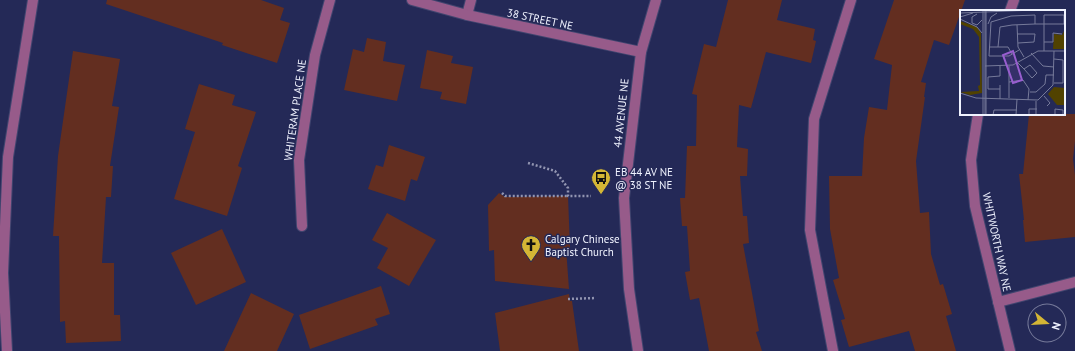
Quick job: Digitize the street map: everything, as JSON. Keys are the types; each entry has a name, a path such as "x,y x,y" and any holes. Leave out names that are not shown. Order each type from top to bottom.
{"street":[{"path":"7,351 3,273 4,156 33,0"},
{"name":"WHITERAM PLACE NE","path":"302,226 299,160 315,55 330,0"},
{"name":"38 STREET NE","path":"412,0 467,15 640,52"},
{"path":"467,15 471,0"},
{"name":"44 AVENUE NE","path":"638,351 629,289 624,198 640,52 656,0"},
{"path":"833,351 810,230 814,119 851,0"},
{"path":"1010,10 1014,0"},
{"name":"WHITWORTH WAY NE","path":"978,115 971,160 975,206 1010,351"},
{"path":"998,302 1075,282"}],"path":[{"path":"528,163 555,171 568,188 568,196"},
{"path":"502,194 505,196 591,196"},
{"path":"568,299 596,298"}],"building":[{"path":"107,0 261,0 284,8 280,20 290,23 277,63 222,45 223,43 106,4"},
{"path":"728,0 782,0 777,20 815,29 813,40 816,41 811,63 766,52 751,108 739,105 737,147 748,149 747,176 740,176 743,216 747,216 749,243 743,244 759,331 756,332 762,351 709,351 699,298 690,300 685,272 690,271 687,226 682,226 680,198 685,198 687,146 696,146 697,95 692,94 704,44 716,47"},
{"path":"894,0 965,0 961,10 960,10 960,14 949,45 934,40 921,82 926,83 916,161 920,213 929,212 931,254 940,285 943,284 952,314 946,316 956,351 915,351 909,331 849,347 841,320 845,319 833,280 839,278 830,229 829,176 862,176 864,138 869,107 887,110 892,65 874,59"},
{"path":"367,38 386,42 383,61 405,65 397,101 344,90 353,49 364,52"},
{"path":"427,50 453,56 451,63 473,67 466,104 440,99 442,92 420,88"},
{"path":"73,51 120,59 112,106 119,107 110,166 113,166 111,197 106,197 102,263 114,263 114,315 120,315 121,341 66,343 65,321 60,322 59,236 53,236 58,156"},
{"path":"199,84 235,95 232,105 256,112 238,166 242,168 227,216 174,199 195,132 185,129"},
{"path":"1075,114 1073,159 1075,175 1075,237 1025,242 1019,174 1023,174 1029,115"},
{"path":"389,145 425,157 417,181 411,179 405,201 368,189 376,165 383,167"},
{"path":"499,193 505,197 568,196 570,248 566,248 569,289 495,281 494,250 489,251 488,205"},
{"path":"387,213 436,240 409,286 377,268 388,248 372,240"},
{"path":"222,229 246,282 196,305 171,253"},
{"path":"381,286 390,314 375,319 378,325 310,349 299,315"},
{"path":"251,293 294,314 277,351 224,351"},
{"path":"569,294 570,301 572,301 579,351 500,351 495,313"}],"place":[{"name":"EB 44 AV NE @ 38 ST NE","path":"601,195"},
{"name":"Calgary Chinese Baptist Church","path":"531,262"}]}
